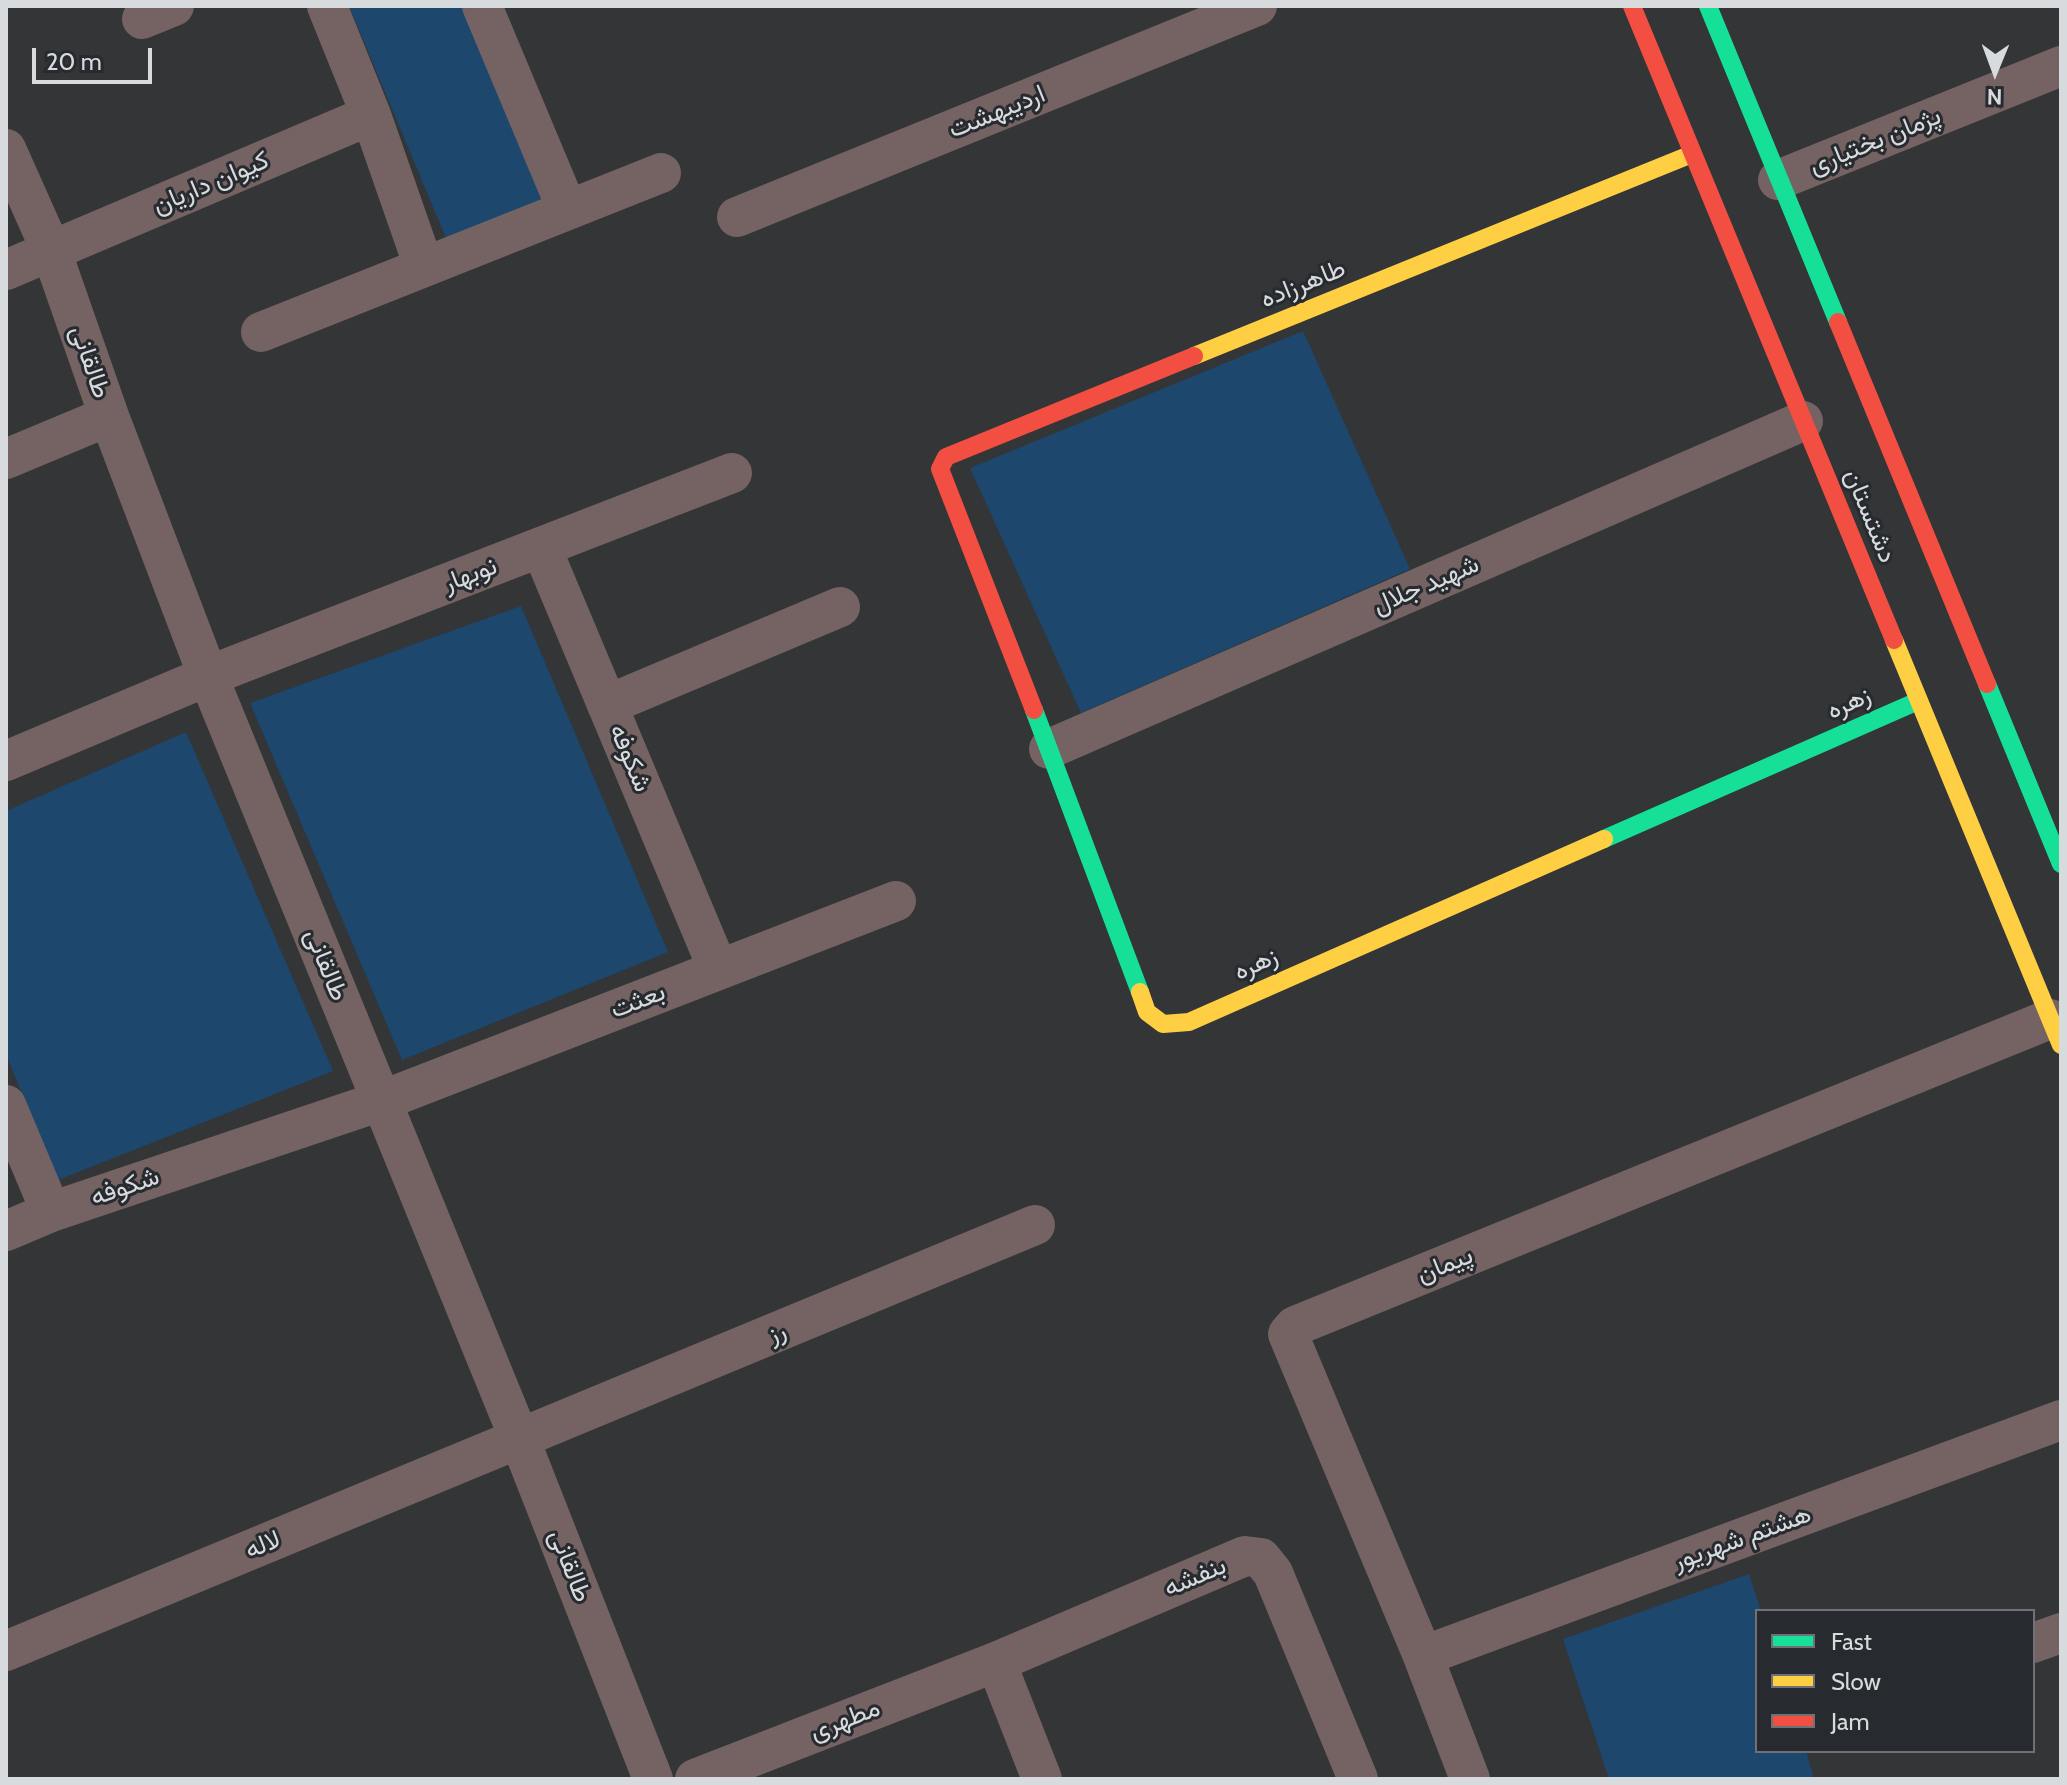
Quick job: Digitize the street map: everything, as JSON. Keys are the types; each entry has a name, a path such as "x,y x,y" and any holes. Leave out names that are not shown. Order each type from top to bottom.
{"street":[{"path":"327,6 371,115 424,267"},
{"path":"482,6 567,209"},
{"name":"اردیبهشت","path":"737,217 1257,6"},
{"name":"دشتستان","path":"1632,6 2056,1032"},
{"name":"دشتستان","path":"1708,6 1778,180 2053,820 2061,864"},
{"name":"پژمان بختیاری","path":"1778,180 2061,66"},
{"name":"کیوان داریان","path":"6,270 371,115"},
{"name":"طالقانی","path":"6,149 51,250 109,416 208,676 520,1440 653,1779"},
{"name":"طاهرزاده","path":"940,469 946,457 1692,154"},
{"path":"261,332 661,173"},
{"path":"6,459 109,416"},
{"name":"شهید جلال","path":"1049,749 1803,421"},
{"name":"زهره","path":"940,469 1147,1012 1163,1024 1189,1022 1918,701"},
{"name":"نوبهار","path":"6,761 208,676 732,473"},
{"name":"شکوفه","path":"541,547 718,969"},
{"path":"607,705 840,607"},
{"name":"بعثت","path":"381,1101 896,901"},
{"name":"پیمان","path":"1470,1779 1423,1656 1288,1334 1295,1326 2056,1032"},
{"name":"شکوفه","path":"6,1231 51,1212 381,1101"},
{"path":"6,1105 51,1212"},
{"name":"رز","path":"520,1440 1035,1225"},
{"name":"هشتم شهریور","path":"1423,1656 2061,1420"},
{"name":"لاله","path":"6,1651 520,1440"},
{"name":"بنفشه","path":"996,1662 1245,1556 1261,1558 1273,1573 1358,1779"},
{"path":"2035,1642 2061,1633"},
{"path":"996,1662 1042,1779"},
{"name":"مطهری","path":"695,1779 996,1662"}],"shaded area":[{"path":"349,6 467,6 549,207 448,243"},
{"path":"1303,331 1410,569 1081,713 970,468"},
{"path":"521,606 668,952 402,1060 250,703"},
{"path":"186,732 333,1071 58,1180 6,1055 6,811"},
{"path":"1749,1574 1760,1609 1755,1609 1755,1753 1807,1753 1814,1779 1609,1779 1563,1639"}],"traffic: fast":[{"path":"1708,6 1838,322"},
{"path":"1987,684 2061,864"},
{"path":"1604,839 1918,701"},
{"path":"1034,710 1140,992"}],"traffic: slow":[{"path":"1194,356 1692,154"},
{"path":"1894,640 2061,1045"},
{"path":"1140,992 1147,1012 1163,1024 1189,1022 1604,839"}],"traffic: jam":[{"path":"1632,6 1894,640"},
{"path":"1838,322 1987,684"},
{"path":"1034,710 940,469 946,457 1194,356"}]}
